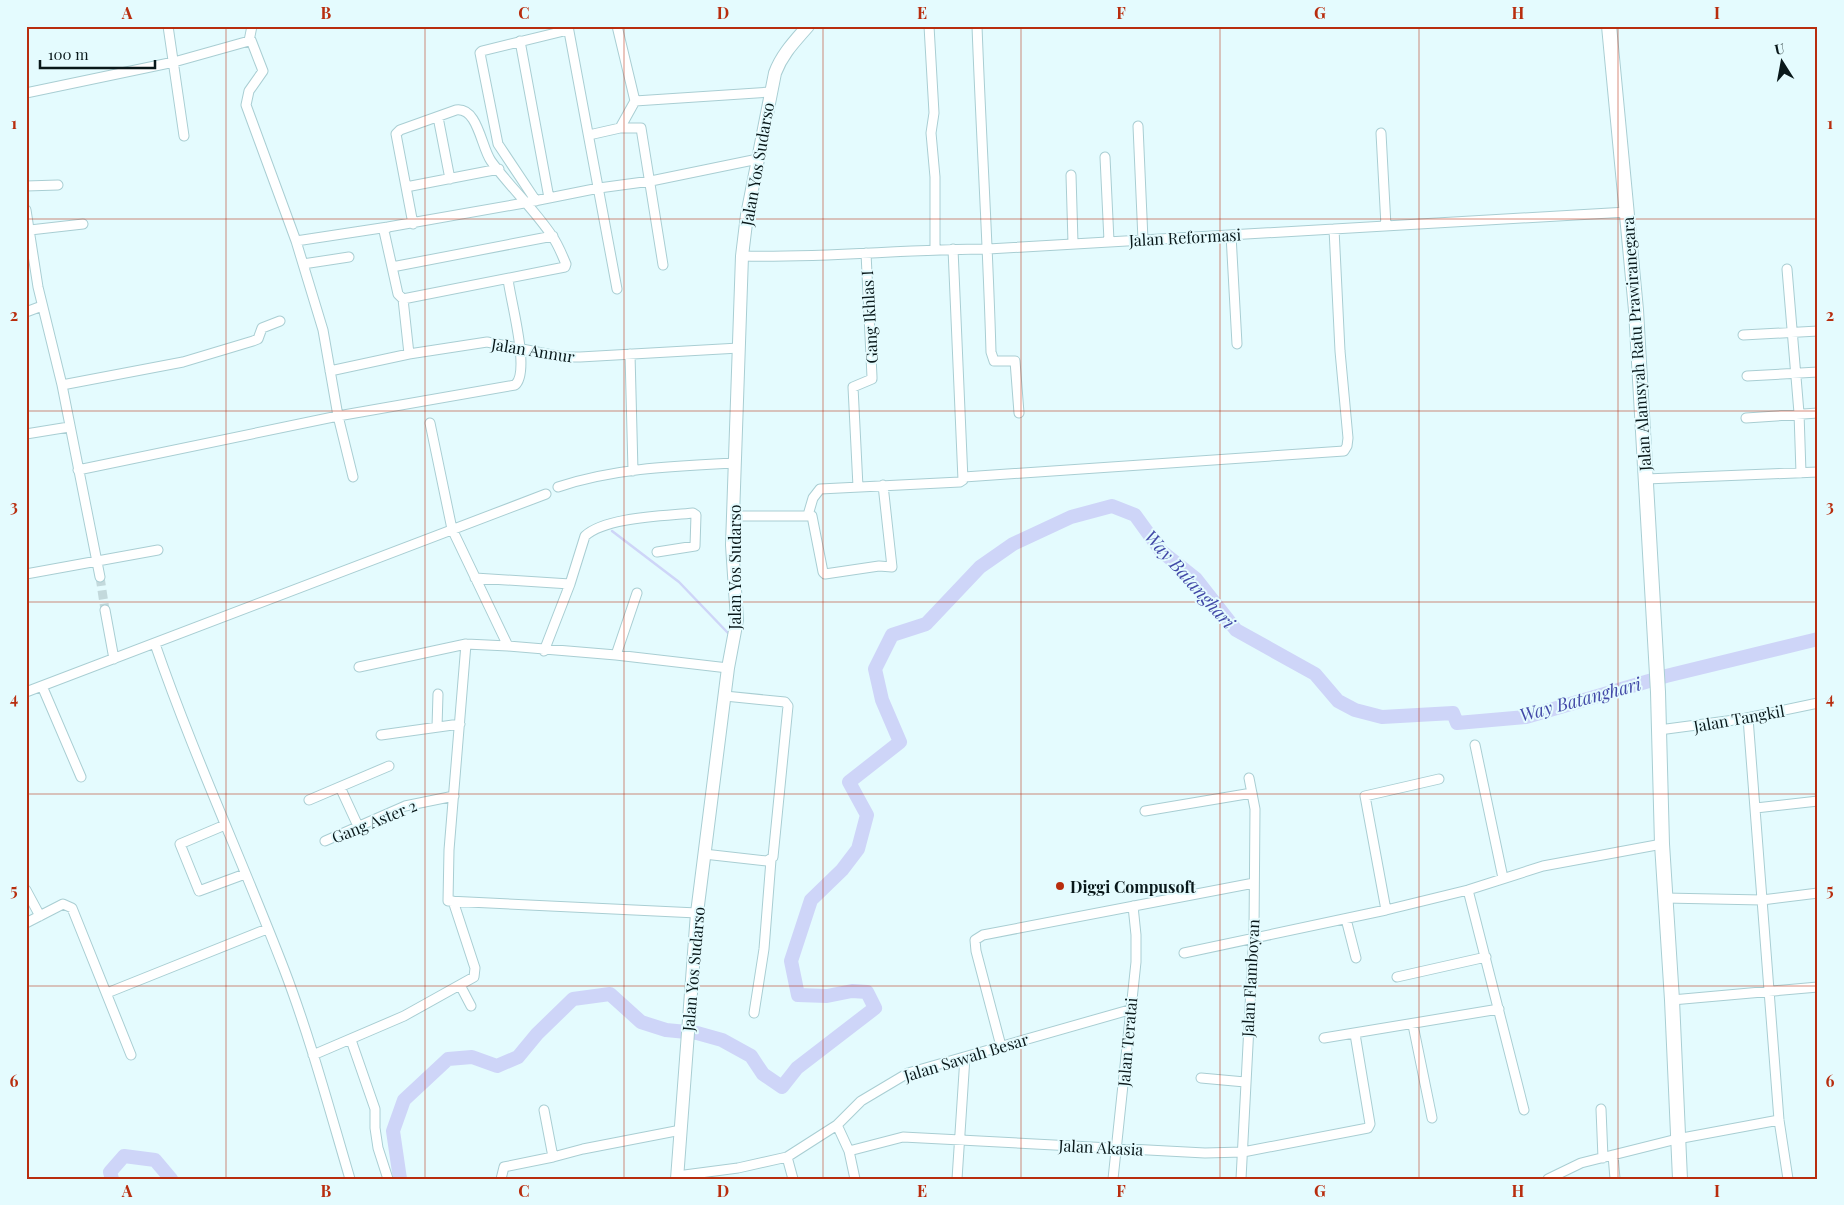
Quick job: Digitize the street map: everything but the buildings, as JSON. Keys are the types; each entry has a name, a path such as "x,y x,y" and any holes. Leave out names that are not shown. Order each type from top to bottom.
{"main road":[{"name":"Jalan Alamsyah Ratu Prawiranegara","path":"1609,26 1636,310 1658,692 1662,844 1672,1000 1680,1179"}],"street":[{"path":"168,26 184,136"},
{"path":"252,26 251,39 263,72 249,91 246,105 296,241 323,330 338,416 353,477"},
{"path":"617,26 635,101 620,128"},
{"name":"Jalan Yos Sudarso","path":"677,1177 697,913 724,696 736,620 732,545 742,256 770,92 779,62 808,26"},
{"path":"929,26 934,113 931,132 935,177 935,249"},
{"path":"977,26 992,358 994,361 1015,361 1019,413"},
{"path":"536,201 498,144 480,53 568,28 617,289"},
{"path":"26,93 174,62 251,39"},
{"path":"520,41 549,198"},
{"path":"635,101 770,92"},
{"path":"403,299 565,267 553,236 490,160 469,114 460,109 397,132 413,224"},
{"path":"438,117 450,179"},
{"path":"1138,126 1143,240"},
{"path":"589,135 620,128 641,128 663,264"},
{"path":"1381,134 1386,226"},
{"path":"1105,157 1109,241"},
{"path":"296,241 413,224 599,188 651,181 758,159"},
{"path":"406,187 499,169"},
{"path":"1071,175 1073,243"},
{"path":"26,186 58,185"},
{"path":"26,210 42,306 62,385 100,577"},
{"name":"Jalan Reformasi","path":"742,256 792,257 935,249 988,249 1627,212"},
{"path":"30,230 83,224"},
{"path":"388,227 384,230 398,294 403,299 409,354"},
{"path":"964,477 1338,453 1344,451 1348,438 1340,351 1334,229"},
{"path":"1230,235 1237,344"},
{"path":"392,267 553,236"},
{"path":"808,516 813,498 820,489 960,482 964,477 959,413 954,249"},
{"name":"Gang Ikhlas I","path":"858,487 853,387 872,379 866,253"},
{"path":"303,264 348,258"},
{"path":"1787,269 1794,374 1799,413 1801,473"},
{"path":"78,470 338,416 515,385 519,378 521,348 508,279"},
{"path":"26,312 42,306"},
{"path":"62,385 191,360 253,341 259,338 262,328 280,321"},
{"path":"1743,335 1818,331"},
{"name":"Jalan Annur","path":"330,371 409,354 487,342 562,357 601,358 630,354 739,348"},
{"path":"630,354 633,471"},
{"path":"1747,376 1818,372"},
{"path":"1746,418 1818,413"},
{"path":"430,423 452,529 508,646"},
{"path":"26,434 69,427"},
{"path":"558,486 584,478 633,471 735,463"},
{"path":"1646,478 1818,472"},
{"path":"733,516 812,516 823,572 825,574 880,566 892,567 883,485"},
{"path":"26,692 546,494"},
{"path":"544,651 570,584 585,536 590,532 619,522 693,513 696,515 695,546 657,552"},
{"path":"26,574 158,550"},
{"path":"475,578 570,584"},
{"path":"616,656 637,593"},
{"path":"105,610 114,659"},
{"path":"155,644 225,825 284,969 313,1055 350,1179"},
{"path":"359,667 466,644 508,646 728,668"},
{"path":"466,644 447,899 453,901 697,913"},
{"path":"42,686 80,777"},
{"path":"437,727 438,694"},
{"path":"724,696 785,702 788,706 764,948 754,1013"},
{"name":"Jalan Tangkil","path":"1659,730 1748,718 1818,703"},
{"path":"1748,718 1779,1120 1788,1179"},
{"path":"381,735 460,724"},
{"path":"1475,745 1503,878"},
{"path":"309,800 389,766"},
{"name":"Jalan Flamboyan","path":"1241,1179 1254,883 1255,809 1249,778"},
{"path":"1386,910 1365,796 1439,779"},
{"path":"340,786 358,826"},
{"path":"1145,811 1252,793"},
{"name":"Gang Aster 2","path":"324,841 405,806 454,796"},
{"path":"1756,808 1818,801"},
{"path":"225,825 180,844 199,891 245,874"},
{"path":"1184,953 1386,910 1468,890 1543,866 1662,844"},
{"path":"704,854 772,860"},
{"path":"1001,1046 975,940 983,935 1254,883"},
{"path":"26,890 40,916"},
{"path":"1468,890 1524,1110"},
{"path":"1665,898 1762,900 1818,893"},
{"path":"313,1055 404,1016 474,976 475,968 453,901"},
{"path":"26,923 63,904 72,908 131,1055"},
{"name":"Jalan Teratai","path":"1113,1179 1129,1010 1136,962 1133,906"},
{"path":"1346,919 1356,958"},
{"path":"107,993 267,929"},
{"path":"1397,977 1486,957"},
{"path":"460,985 472,1006"},
{"path":"1672,1000 1818,987"},
{"name":"Jalan Sawah Besar","path":"677,1177 738,1168 787,1156 837,1125 861,1100 890,1082 931,1065 1129,1010"},
{"path":"1324,1038 1499,1010"},
{"path":"1413,1025 1432,1118"},
{"name":"Jalan Akasia","path":"849,1151 903,1137 1205,1153 1242,1152 1368,1128 1370,1124 1355,1034"},
{"path":"351,1040 375,1110 378,1148 388,1179"},
{"path":"957,1179 965,1057"},
{"path":"1201,1078 1245,1082"},
{"path":"1600,1109 1608,1157 1615,1179"},
{"path":"544,1110 553,1157"},
{"path":"1548,1179 1569,1167 1608,1157 1677,1140 1779,1120"},
{"path":"837,1125 849,1151 855,1179"},
{"path":"501,1179 504,1167 582,1149 681,1130"},
{"path":"787,1156 793,1179"}],"waterway":[{"name":"Way Batanghari","path":"400,1179 393,1131 404,1100 448,1059 472,1057 497,1066 518,1057 537,1034 573,999 610,994 641,1022 666,1030 697,1033 722,1040 751,1056 763,1074 782,1087 797,1068 875,1008 867,992 852,991 827,996 798,995 791,961 811,900 842,870 858,849 867,815 849,782 900,742 882,700 875,669 892,635 926,624 980,567 1013,544 1071,517 1112,506 1135,515 1161,551 1196,579 1236,630 1315,674 1338,701 1355,710 1382,717 1453,713 1457,723 1526,717 1666,676 1818,639"},
{"path":"612,531 679,582 728,633"},
{"name":"Way Batanghari","path":"112,1179 110,1172 124,1156 155,1160 171,1179"}],"tunnel":[{"path":"100,577 105,610"}],"place":[{"name":"Diggi Compusoft","path":"1060,886"}]}
